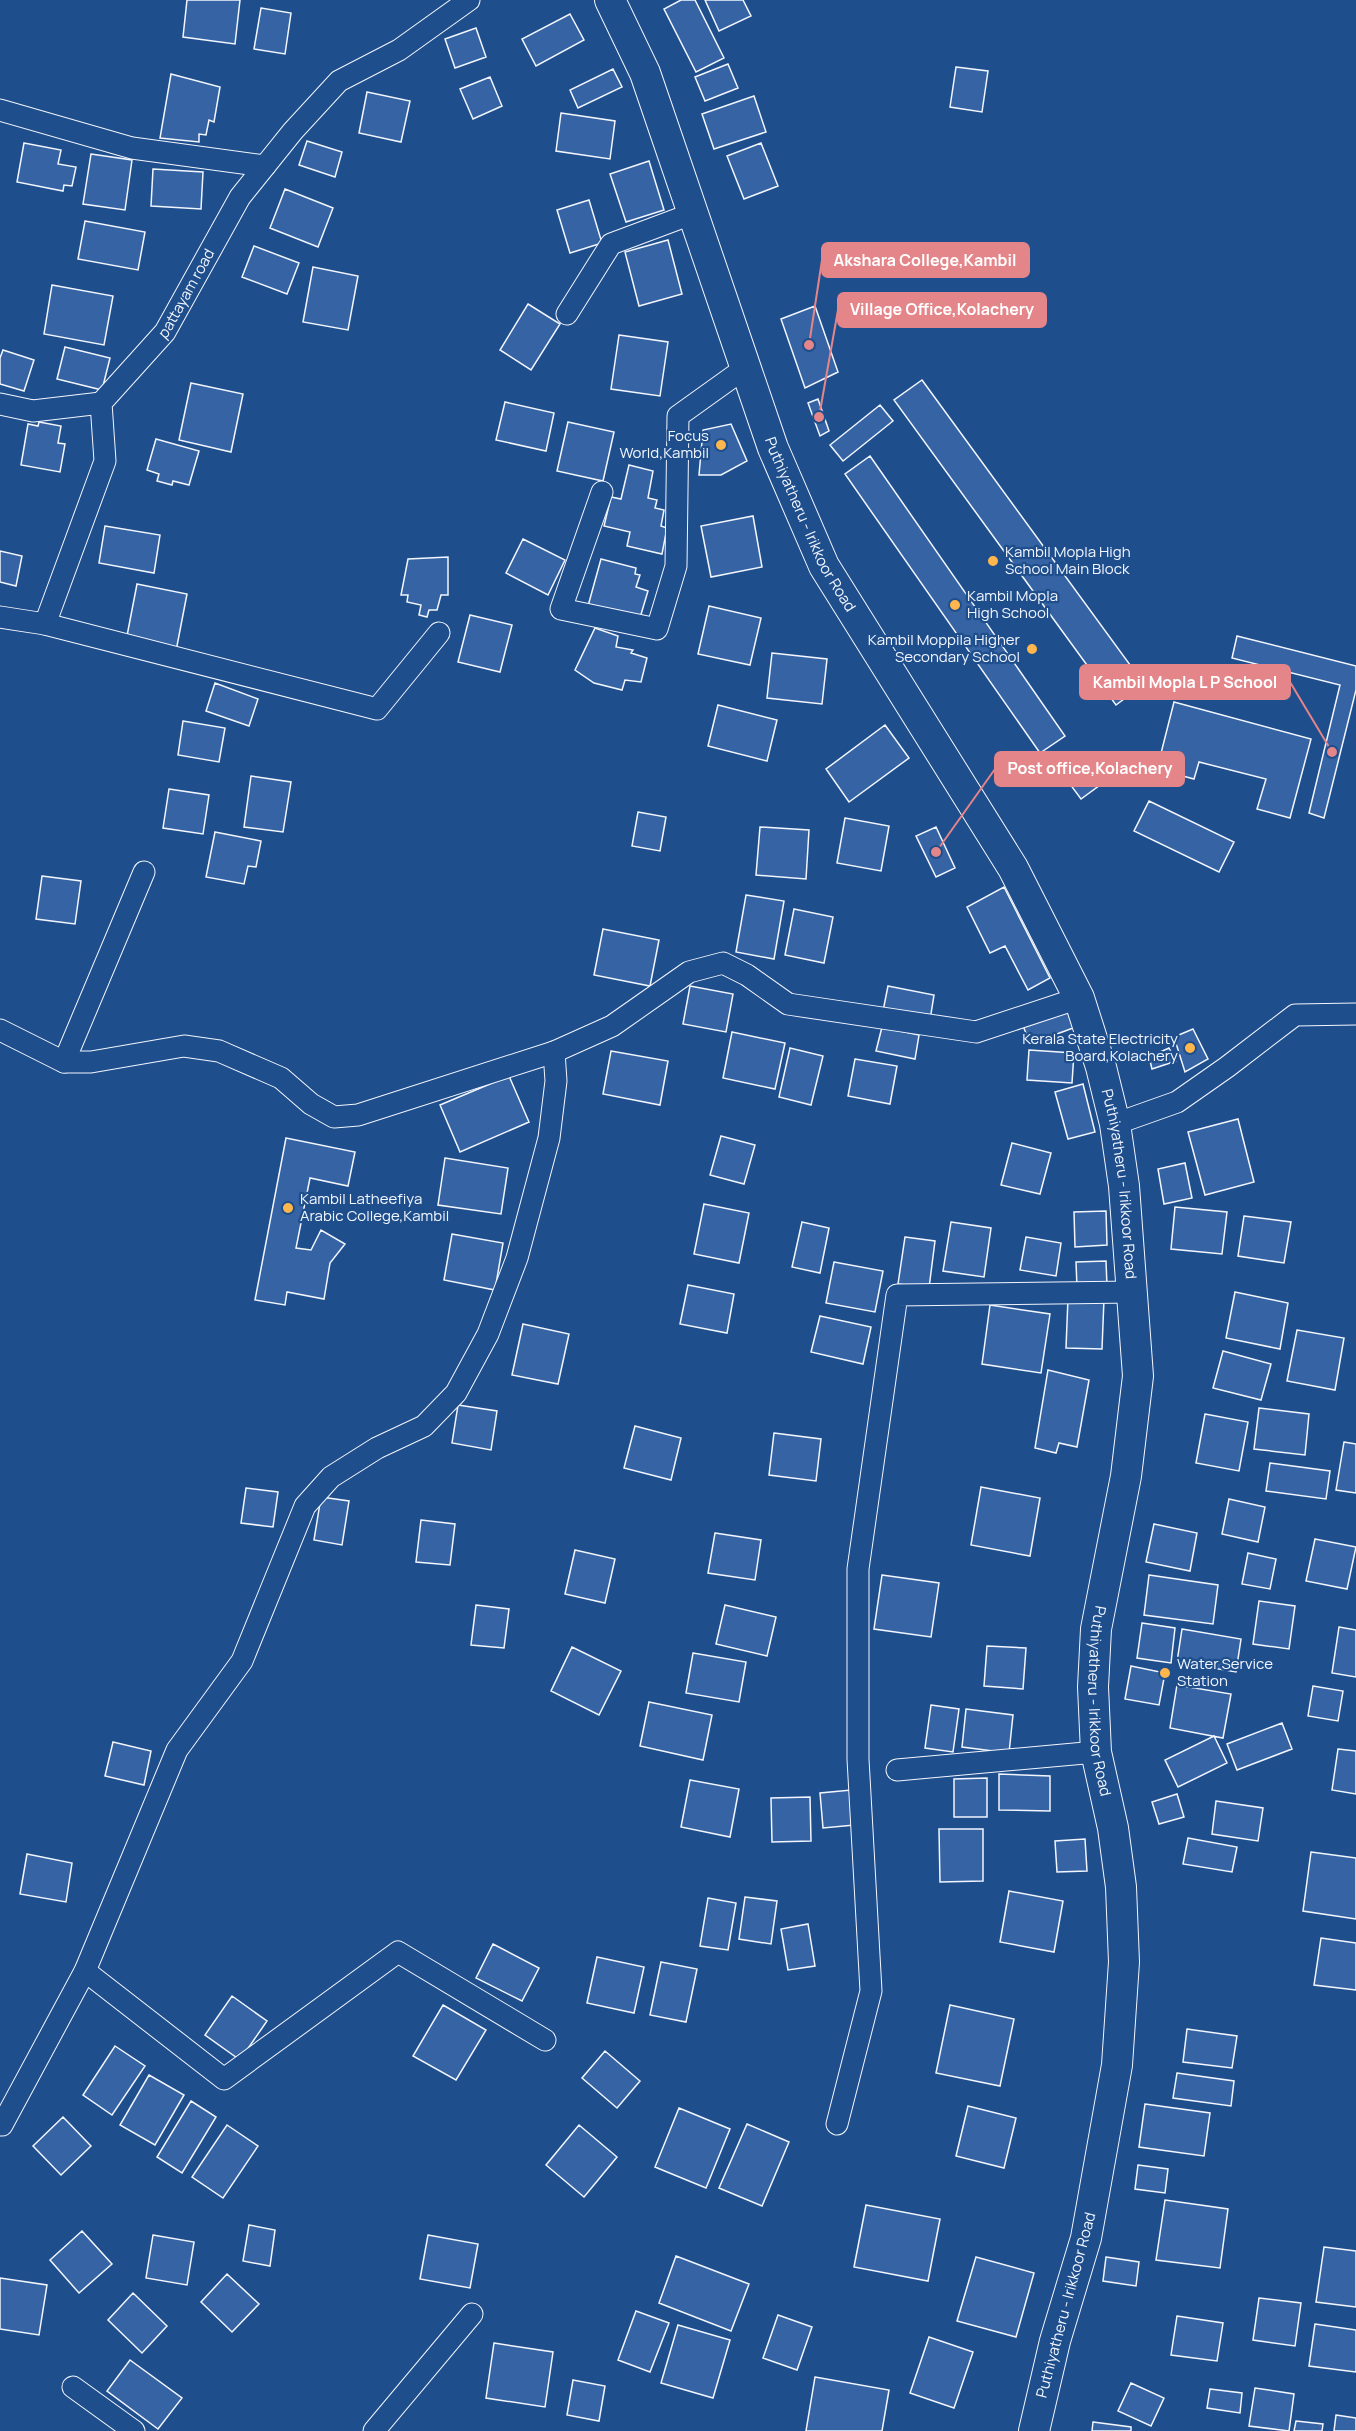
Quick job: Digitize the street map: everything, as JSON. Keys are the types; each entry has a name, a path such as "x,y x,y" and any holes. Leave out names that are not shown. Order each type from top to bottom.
{"main road":[{"name":"Puthiyatheru - Irikkoor Road","path":"610,0 645,73 773,448 824,566 1013,868 1079,998 1101,1066 1115,1124 1124,1186 1138,1376 1124,1487 1096,1629 1093,1687 1096,1752 1113,1828 1120,1887 1124,1962 1117,2065 1086,2238 1054,2342 1034,2431"}],"street":[{"name":"pattayam road","path":"101,403 165,332 240,197 293,131 339,81 399,50 469,0"},
{"path":"0,110 132,148 265,166"},
{"path":"567,314 610,244 694,213"},
{"path":"602,492 561,609 657,629 676,566 678,416 745,368"},
{"path":"0,404 33,411 101,403 105,461 45,624"},
{"path":"0,617 45,624 377,709 439,633"},
{"path":"64,1062 144,872"},
{"path":"0,1030 64,1062 91,1062 184,1046 219,1051 281,1078 311,1104 334,1117 358,1115 554,1052 612,1026 689,972 723,963 747,975 788,1004 976,1032 1079,998"},
{"path":"1115,1124 1177,1102 1295,1015 1356,1014"},
{"path":"0,2125 85,1971 177,1750 242,1661 306,1506 331,1476 377,1448 424,1426 456,1393 488,1334 517,1258 549,1138 556,1081 554,1052"},
{"path":"837,2124 871,1991 858,1758 858,1569 897,1295 1133,1292"},
{"path":"897,1770 1096,1752"},
{"path":"85,1971 224,2079 398,1952 545,2040"},
{"path":"374,2431 472,2314"},
{"path":"73,2387 134,2431"}],"building":[{"path":"187,0 240,0 235,44 183,37"},
{"path":"681,0 695,0 724,58 696,72 664,9"},
{"path":"705,0 743,0 751,16 719,31"},
{"path":"261,8 291,13 285,54 254,49"},
{"path":"570,14 584,40 536,66 522,39"},
{"path":"476,28 486,57 455,68 445,39"},
{"path":"728,64 738,88 705,101 695,77"},
{"path":"956,67 988,71 982,112 950,107"},
{"path":"613,69 622,87 578,108 570,90"},
{"path":"171,74 220,87 214,122 209,120 206,135 199,134 199,142 160,138"},
{"path":"490,77 502,106 473,119 460,89"},
{"path":"367,92 410,101 401,142 359,133"},
{"path":"754,96 766,132 714,149 702,114"},
{"path":"561,113 615,121 610,159 556,151"},
{"path":"307,141 342,152 335,177 299,165"},
{"path":"24,143 61,150 58,164 76,167 72,186 64,185 63,191 17,182"},
{"path":"761,143 778,186 744,199 727,156"},
{"path":"91,154 132,160 125,210 83,204"},
{"path":"649,161 664,210 626,222 610,174"},
{"path":"153,169 203,172 201,209 151,206"},
{"path":"285,189 333,208 318,247 270,228"},
{"path":"589,200 602,243 570,253 557,210"},
{"path":"85,221 145,232 138,270 78,259"},
{"path":"668,240 682,294 639,306 625,252"},
{"path":"254,246 299,263 287,294 242,277"},
{"path":"313,267 358,276 348,330 303,322"},
{"path":"52,285 113,296 104,345 44,334"},
{"path":"528,304 560,324 531,370 500,350"},
{"path":"815,306 838,372 805,388 781,319"},
{"path":"619,335 668,342 660,396 611,389"},
{"path":"65,347 110,358 102,390 57,379"},
{"path":"3,350 34,360 24,391 0,384 0,358"},
{"path":"922,380 1144,684 1116,705 894,400"},
{"path":"191,383 243,394 231,452 179,440"},
{"path":"818,399 829,431 820,436 808,403"},
{"path":"505,402 554,413 546,451 496,440"},
{"path":"880,405 893,421 843,461 830,445"},
{"path":"39,422 61,426 58,443 65,444 60,472 21,465 28,424 38,426"},
{"path":"568,422 614,432 603,481 557,471"},
{"name":"Focus World,Kambil","path":"731,424 747,461 721,475 699,475 703,430"},
{"path":"156,439 199,451 189,485 173,481 172,485 157,481 159,474 147,470"},
{"name":"Kambil Mopla High School","path":"870,456 1065,736 1040,753 845,474"},
{"path":"629,465 653,471 648,498 657,500 655,508 664,510 661,526 667,528 662,554 627,546 630,532 604,526 611,497 621,499"},
{"path":"753,516 762,567 711,577 701,526"},
{"path":"105,526 160,535 154,573 99,563"},
{"path":"523,539 565,560 548,595 506,573"},
{"path":"0,551 22,556 16,586 0,582"},
{"path":"448,557 448,595 441,595 437,610 429,610 427,617 419,615 421,605 407,602 408,595 401,595 408,559"},
{"path":"601,559 636,568 635,574 640,575 636,587 648,591 639,621 588,606"},
{"path":"137,584 187,594 176,651 126,641"},
{"path":"709,606 761,618 750,665 698,654"},
{"path":"470,615 512,625 500,672 458,662"},
{"path":"595,628 618,636 616,647 633,650 631,653 647,658 641,682 625,680 622,690 594,683 575,670"},
{"path":"1237,636 1356,666 1356,690 1324,818 1309,813 1340,685 1232,658"},
{"path":"772,653 827,659 822,704 767,698"},
{"path":"215,683 258,699 249,726 206,711"},
{"path":"1174,702 1311,739 1290,818 1257,809 1266,779 1199,762 1194,779 1157,769"},
{"path":"718,705 777,720 767,761 708,746"},
{"path":"183,721 225,728 219,762 178,755"},
{"path":"885,725 909,758 849,802 826,769"},
{"path":"1083,761 1100,785 1081,799 1064,776"},
{"path":"251,776 291,782 283,832 244,827"},
{"path":"169,789 209,795 203,834 163,828"},
{"path":"1149,801 1234,842 1219,872 1134,831"},
{"path":"638,812 666,817 660,851 632,846"},
{"path":"845,818 889,826 881,871 837,863"},
{"path":"760,827 809,830 806,879 756,875"},
{"path":"936,827 955,868 936,877 916,836"},
{"path":"215,832 261,841 256,867 248,866 244,884 206,877"},
{"path":"42,876 81,881 75,924 36,919"},
{"path":"1004,887 1050,978 1028,990 1005,946 990,953 967,907"},
{"path":"746,895 784,901 774,959 736,952"},
{"path":"794,909 833,917 824,963 785,955"},
{"path":"603,929 659,940 650,986 594,975"},
{"path":"690,986 733,994 726,1032 683,1024"},
{"path":"888,986 934,995 930,1020 883,1011"},
{"path":"1066,1007 1073,1028 1030,1044 1022,1023"},
{"path":"882,1027 919,1035 915,1059 876,1051"},
{"name":"Kerala State Electricity Board,Kolachery","path":"1193,1029 1208,1059 1185,1072 1174,1037"},
{"path":"732,1032 785,1043 775,1089 723,1078"},
{"path":"790,1048 823,1056 811,1105 779,1097"},
{"path":"1169,1048 1176,1061 1152,1069 1149,1057"},
{"path":"1029,1050 1074,1053 1072,1083 1027,1080"},
{"path":"611,1051 668,1061 660,1105 603,1094"},
{"path":"855,1059 897,1066 890,1104 848,1096"},
{"path":"509,1076 529,1122 460,1152 440,1105"},
{"path":"1083,1084 1095,1132 1068,1139 1055,1092"},
{"path":"1238,1119 1254,1182 1205,1195 1188,1132"},
{"path":"721,1136 755,1145 744,1184 710,1175"},
{"name":"Kambil Latheefiya Arabic College,Kambil","path":"286,1138 355,1152 348,1186 310,1178 296,1248 311,1250 321,1230 345,1244 330,1263 324,1299 287,1292 285,1305 255,1300"},
{"path":"1012,1143 1051,1153 1040,1194 1001,1185"},
{"path":"445,1158 508,1168 501,1214 438,1205"},
{"path":"1185,1163 1192,1198 1164,1204 1158,1169"},
{"path":"704,1204 749,1213 739,1263 694,1254"},
{"path":"1175,1207 1227,1212 1222,1254 1171,1249"},
{"path":"1106,1211 1107,1245 1075,1247 1074,1212"},
{"path":"1244,1216 1291,1222 1284,1263 1238,1256"},
{"path":"802,1222 829,1228 820,1273 792,1267"},
{"path":"951,1222 991,1228 984,1277 943,1271"},
{"path":"452,1234 503,1243 495,1290 444,1280"},
{"path":"905,1237 935,1241 929,1288 898,1284"},
{"path":"1026,1237 1061,1243 1056,1276 1020,1270"},
{"path":"1106,1261 1107,1286 1077,1287 1076,1262"},
{"path":"834,1262 883,1271 875,1312 826,1303"},
{"path":"688,1285 734,1294 727,1333 680,1324"},
{"path":"1235,1292 1288,1303 1280,1349 1226,1338"},
{"path":"1068,1298 1104,1299 1102,1349 1066,1348"},
{"path":"990,1305 1050,1314 1041,1373 982,1364"},
{"path":"820,1316 871,1327 863,1364 811,1352"},
{"path":"523,1324 569,1334 558,1384 512,1375"},
{"path":"1297,1330 1344,1338 1335,1390 1287,1381"},
{"path":"1223,1351 1271,1364 1261,1400 1213,1388"},
{"path":"1048,1370 1089,1380 1077,1447 1059,1443 1056,1453 1035,1448"},
{"path":"458,1405 497,1411 491,1450 452,1443"},
{"path":"1259,1408 1309,1414 1305,1455 1254,1449"},
{"path":"1205,1414 1248,1422 1239,1471 1196,1463"},
{"path":"635,1426 681,1438 671,1480 624,1468"},
{"path":"774,1433 821,1439 816,1481 769,1475"},
{"path":"1344,1442 1356,1444 1356,1493 1336,1490"},
{"path":"1270,1463 1330,1471 1326,1499 1266,1491"},
{"path":"981,1487 1040,1498 1030,1556 971,1545"},
{"path":"246,1488 278,1492 273,1527 241,1523"},
{"path":"321,1497 349,1501 342,1545 314,1540"},
{"path":"1229,1499 1265,1507 1258,1542 1222,1534"},
{"path":"421,1520 455,1524 450,1565 416,1562"},
{"path":"1154,1524 1197,1533 1190,1571 1146,1562"},
{"path":"715,1533 761,1540 755,1580 708,1573"},
{"path":"1315,1539 1356,1547 1347,1589 1306,1581"},
{"path":"575,1550 615,1559 605,1603 565,1594"},
{"path":"1248,1553 1276,1559 1270,1589 1242,1584"},
{"path":"882,1575 939,1583 931,1637 874,1629"},
{"path":"1149,1575 1218,1585 1213,1624 1144,1615"},
{"path":"1259,1601 1295,1606 1289,1649 1253,1644"},
{"path":"476,1605 509,1609 504,1648 471,1645"},
{"path":"725,1605 776,1617 767,1656 716,1644"},
{"path":"1142,1623 1175,1628 1171,1663 1137,1658"},
{"path":"1339,1627 1356,1630 1356,1677 1332,1673"},
{"path":"1182,1629 1241,1639 1236,1672 1177,1662"},
{"path":"987,1646 1026,1648 1023,1689 984,1686"},
{"path":"572,1647 621,1671 599,1715 551,1691"},
{"path":"693,1653 746,1662 739,1702 686,1693"},
{"path":"1131,1666 1165,1673 1159,1705 1125,1699"},
{"path":"1177,1685 1231,1694 1223,1738 1170,1728"},
{"path":"1313,1686 1343,1691 1338,1721 1308,1716"},
{"path":"649,1702 712,1715 703,1760 640,1746"},
{"path":"931,1705 959,1709 953,1752 925,1748"},
{"path":"966,1709 1013,1715 1009,1753 962,1747"},
{"path":"1282,1723 1292,1749 1237,1770 1227,1744"},
{"path":"1214,1736 1227,1763 1178,1787 1165,1760"},
{"path":"113,1742 151,1751 144,1785 105,1776"},
{"path":"1338,1749 1356,1751 1356,1794 1332,1790"},
{"path":"999,1774 1050,1776 1050,1811 999,1810"},
{"path":"987,1778 987,1817 954,1817 954,1779"},
{"path":"690,1780 739,1789 730,1837 681,1827"},
{"path":"862,1789 865,1824 823,1828 820,1793"},
{"path":"1177,1794 1184,1817 1159,1824 1152,1802"},
{"path":"810,1797 811,1841 772,1842 771,1798"},
{"path":"1216,1801 1263,1808 1258,1841 1212,1834"},
{"path":"939,1829 983,1829 983,1881 940,1882"},
{"path":"1188,1838 1237,1847 1232,1872 1183,1864"},
{"path":"1085,1839 1087,1871 1057,1872 1055,1841"},
{"path":"1311,1852 1356,1858 1356,1919 1303,1911"},
{"path":"27,1854 72,1863 66,1902 20,1894"},
{"path":"1009,1891 1063,1901 1054,1952 1000,1942"},
{"path":"745,1897 777,1901 771,1944 739,1939"},
{"path":"708,1898 736,1903 728,1950 700,1946"},
{"path":"808,1924 815,1966 788,1970 781,1929"},
{"path":"1321,1938 1356,1943 1356,1990 1314,1985"},
{"path":"493,1944 539,1968 522,2001 476,1978"},
{"path":"597,1957 644,1967 634,2013 587,2003"},
{"path":"661,1962 697,1969 686,2022 650,2015"},
{"path":"232,1996 267,2021 240,2060 205,2035"},
{"path":"443,2005 486,2030 456,2080 413,2056"},
{"path":"950,2005 1014,2019 1000,2086 936,2073"},
{"path":"1187,2029 1237,2036 1232,2068 1183,2062"},
{"path":"115,2046 145,2066 112,2115 83,2095"},
{"path":"605,2051 640,2081 617,2108 582,2078"},
{"path":"1177,2073 1234,2081 1231,2106 1173,2098"},
{"path":"149,2075 184,2095 155,2145 120,2125"},
{"path":"191,2101 216,2117 182,2173 157,2157"},
{"path":"1145,2104 1210,2113 1204,2156 1139,2147"},
{"path":"968,2106 1016,2118 1004,2168 956,2156"},
{"path":"679,2108 730,2129 706,2188 655,2167"},
{"path":"63,2117 91,2146 61,2175 33,2146"},
{"path":"747,2124 789,2142 762,2206 719,2188"},
{"path":"227,2125 258,2146 223,2198 192,2177"},
{"path":"579,2125 617,2157 584,2197 546,2165"},
{"path":"1138,2165 1168,2169 1165,2193 1135,2189"},
{"path":"1165,2200 1228,2209 1220,2268 1156,2260"},
{"path":"866,2205 940,2219 928,2281 854,2267"},
{"path":"249,2225 275,2230 270,2266 243,2261"},
{"path":"82,2231 112,2264 79,2293 50,2260"},
{"path":"153,2235 194,2242 187,2285 146,2278"},
{"path":"428,2235 478,2244 470,2288 420,2279"},
{"path":"1324,2247 1356,2251 1356,2307 1316,2302"},
{"path":"676,2256 749,2284 731,2331 659,2303"},
{"path":"976,2257 1034,2273 1016,2337 957,2321"},
{"path":"1106,2257 1139,2262 1136,2286 1103,2281"},
{"path":"227,2274 259,2304 232,2332 201,2302"},
{"path":"0,2278 47,2285 39,2335 0,2329"},
{"path":"133,2293 167,2326 142,2353 108,2320"},
{"path":"1259,2298 1301,2303 1295,2346 1253,2340"},
{"path":"636,2311 669,2323 650,2372 618,2360"},
{"path":"778,2315 812,2327 797,2370 763,2358"},
{"path":"1177,2316 1223,2323 1217,2361 1171,2355"},
{"path":"1315,2324 1356,2330 1356,2372 1309,2366"},
{"path":"678,2325 730,2340 713,2398 661,2383"},
{"path":"929,2337 973,2352 954,2408 910,2393"},
{"path":"494,2343 553,2352 545,2407 486,2398"},
{"path":"130,2360 182,2398 158,2429 107,2391"},
{"path":"815,2377 889,2390 882,2431 806,2431"},
{"path":"573,2380 605,2386 599,2421 567,2415"},
{"path":"1131,2383 1164,2398 1151,2426 1118,2411"},
{"path":"1255,2388 1294,2394 1289,2431 1249,2426"},
{"path":"1210,2389 1242,2393 1240,2413 1207,2408"},
{"path":"1336,2415 1356,2418 1356,2431 1334,2431"},
{"path":"1296,2421 1323,2424 1322,2431 1294,2431"},
{"path":"1093,2422 1131,2427 1131,2431 1092,2431"}],"place":[{"name":"Akshara College,Kambil","path":"809,345"},
{"name":"Village Office,Kolachery","path":"819,417"},
{"name":"Focus World,Kambil","path":"721,445"},
{"name":"Kambil Mopla High School Main Block","path":"993,561"},
{"name":"Kambil Mopla High School","path":"955,605"},
{"name":"Kambil Moppila Higher Secondary School","path":"1032,649"},
{"name":"Kambil Mopla L P School","path":"1332,752"},
{"name":"Post office,Kolachery","path":"936,852"},
{"name":"Kerala State Electricity Board,Kolachery","path":"1190,1048"},
{"name":"Kambil Latheefiya Arabic College,Kambil","path":"288,1208"},
{"name":"Water Service Station","path":"1165,1673"}]}
